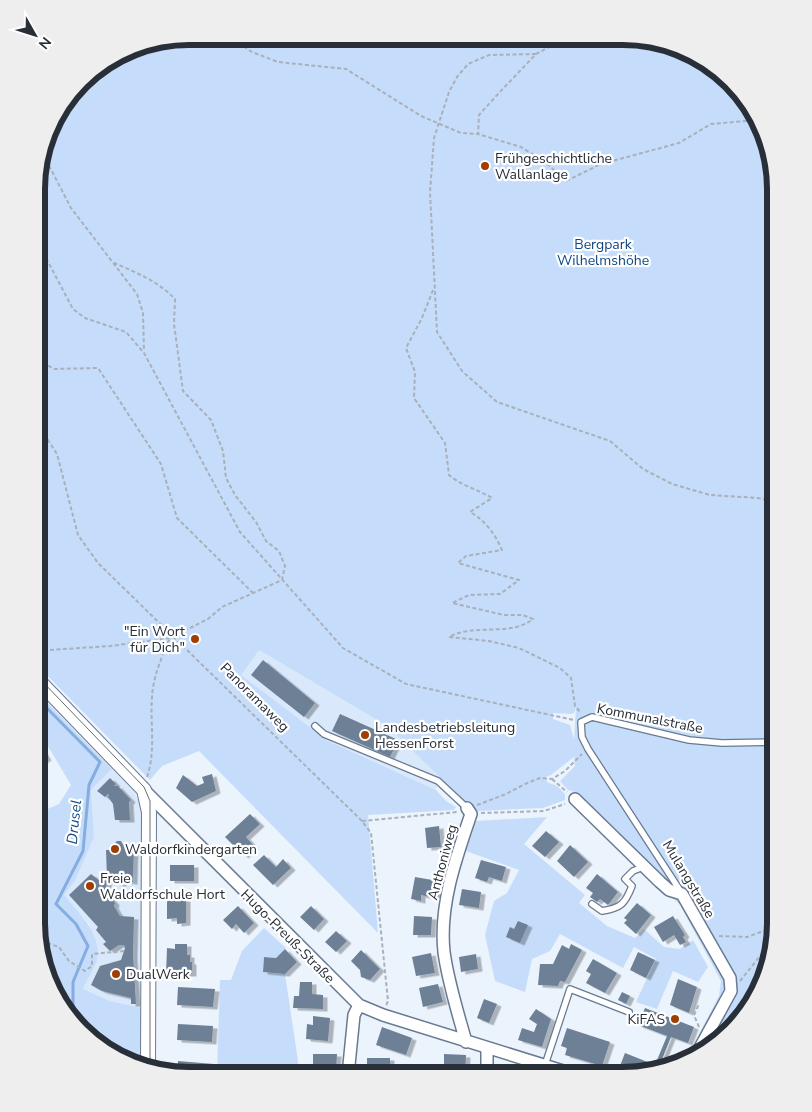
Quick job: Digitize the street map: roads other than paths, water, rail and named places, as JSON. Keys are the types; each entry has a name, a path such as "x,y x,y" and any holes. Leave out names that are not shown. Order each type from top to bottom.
{"street":[{"name":"Hugo-Preuß-Straße","path":"45,688 359,1005 382,1015 552,1067"},
{"path":"144,790 149,812 148,1061"},
{"path":"575,799 669,890 682,894"},
{"name":"Anthoniweg","path":"466,1042 444,952 445,907 456,857 473,812"},
{"name":"Mulangstraße","path":"682,894 730,978 732,987 702,1043"},
{"path":"349,1067 354,1015 359,1005"},
{"path":"487,1048 487,1067"}],"lane":[{"name":"Kommunalstraße","path":"583,720 592,717 689,740 730,743 767,742"},
{"name":"Mulangstraße","path":"583,720 582,737 588,749 682,894"},
{"path":"315,726 324,734 438,781 473,812"},
{"path":"592,904 602,911 618,908 627,897 632,886 625,879 633,871 644,867"},
{"path":"546,1065 570,989 629,1012"}],"waterway":[{"name":"Drusel","path":"45,706 100,762 89,785 83,851 56,904 76,924 88,946 73,982 73,1008"}],"tram line":[{"path":"45,684 144,787 150,801 150,1061"}],"place":[{"name":"Frühgeschichtliche Wallanlage","path":"485,166"},
{"name":"\"Ein Wort für Dich\"","path":"195,639"},
{"name":"Landesbetriebsleitung HessenForst","path":"365,735"},
{"name":"Waldorfkindergarten","path":"115,849"},
{"name":"Freie Waldorfschule Hort","path":"90,886"},
{"name":"DualWerk","path":"116,974"},
{"name":"KiFAS","path":"675,1019"}],"park label":[{"name":"Bergpark Wilhelmshöhe","path":"603,252"}]}
